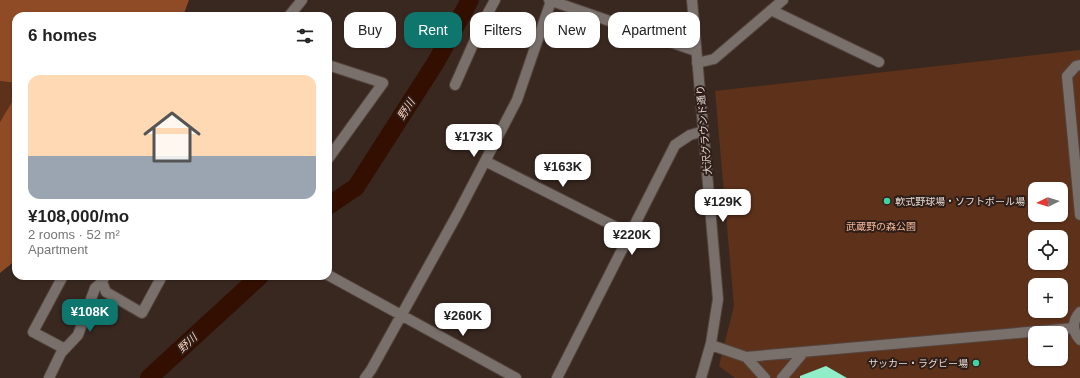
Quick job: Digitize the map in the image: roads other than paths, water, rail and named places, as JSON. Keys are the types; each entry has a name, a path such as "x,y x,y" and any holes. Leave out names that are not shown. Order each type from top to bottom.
{"street":[{"path":"292,12 302,0"},
{"path":"455,85 482,24 495,0"},
{"path":"365,378 371,370 517,100 550,0 696,50"},
{"name":"大沢グラウンド通り","path":"692,0 718,299 711,345 701,378"},
{"path":"697,63 714,59 783,0"},
{"path":"771,10 879,62"},
{"path":"1080,65 1076,66 1067,76 1080,215"},
{"path":"332,66 383,84 332,154"},
{"path":"557,378 676,145 690,135 704,131"},
{"path":"485,161 630,234"},
{"path":"332,277 400,316 516,378"},
{"path":"61,280 33,332 65,349"},
{"path":"49,378 65,349 78,335 94,288 103,280"},
{"path":"104,280 106,292 142,313 160,280"},
{"path":"1080,312 1076,317 1074,328 1080,340"},
{"path":"711,345 746,357 1074,328"},
{"path":"782,378 803,353"},
{"path":"746,357 765,378"}],"waterway":[{"name":"野川","path":"332,203 356,187 436,62 470,0"},
{"name":"野川","path":"149,378 256,280"}],"place":[{"name":"軟式野球場・ソフトボール場","path":"887,201"},
{"name":"サッカー・ラグビー場","path":"976,363"}],"park label":[{"name":"武蔵野の森公園","path":"881,226"}]}
